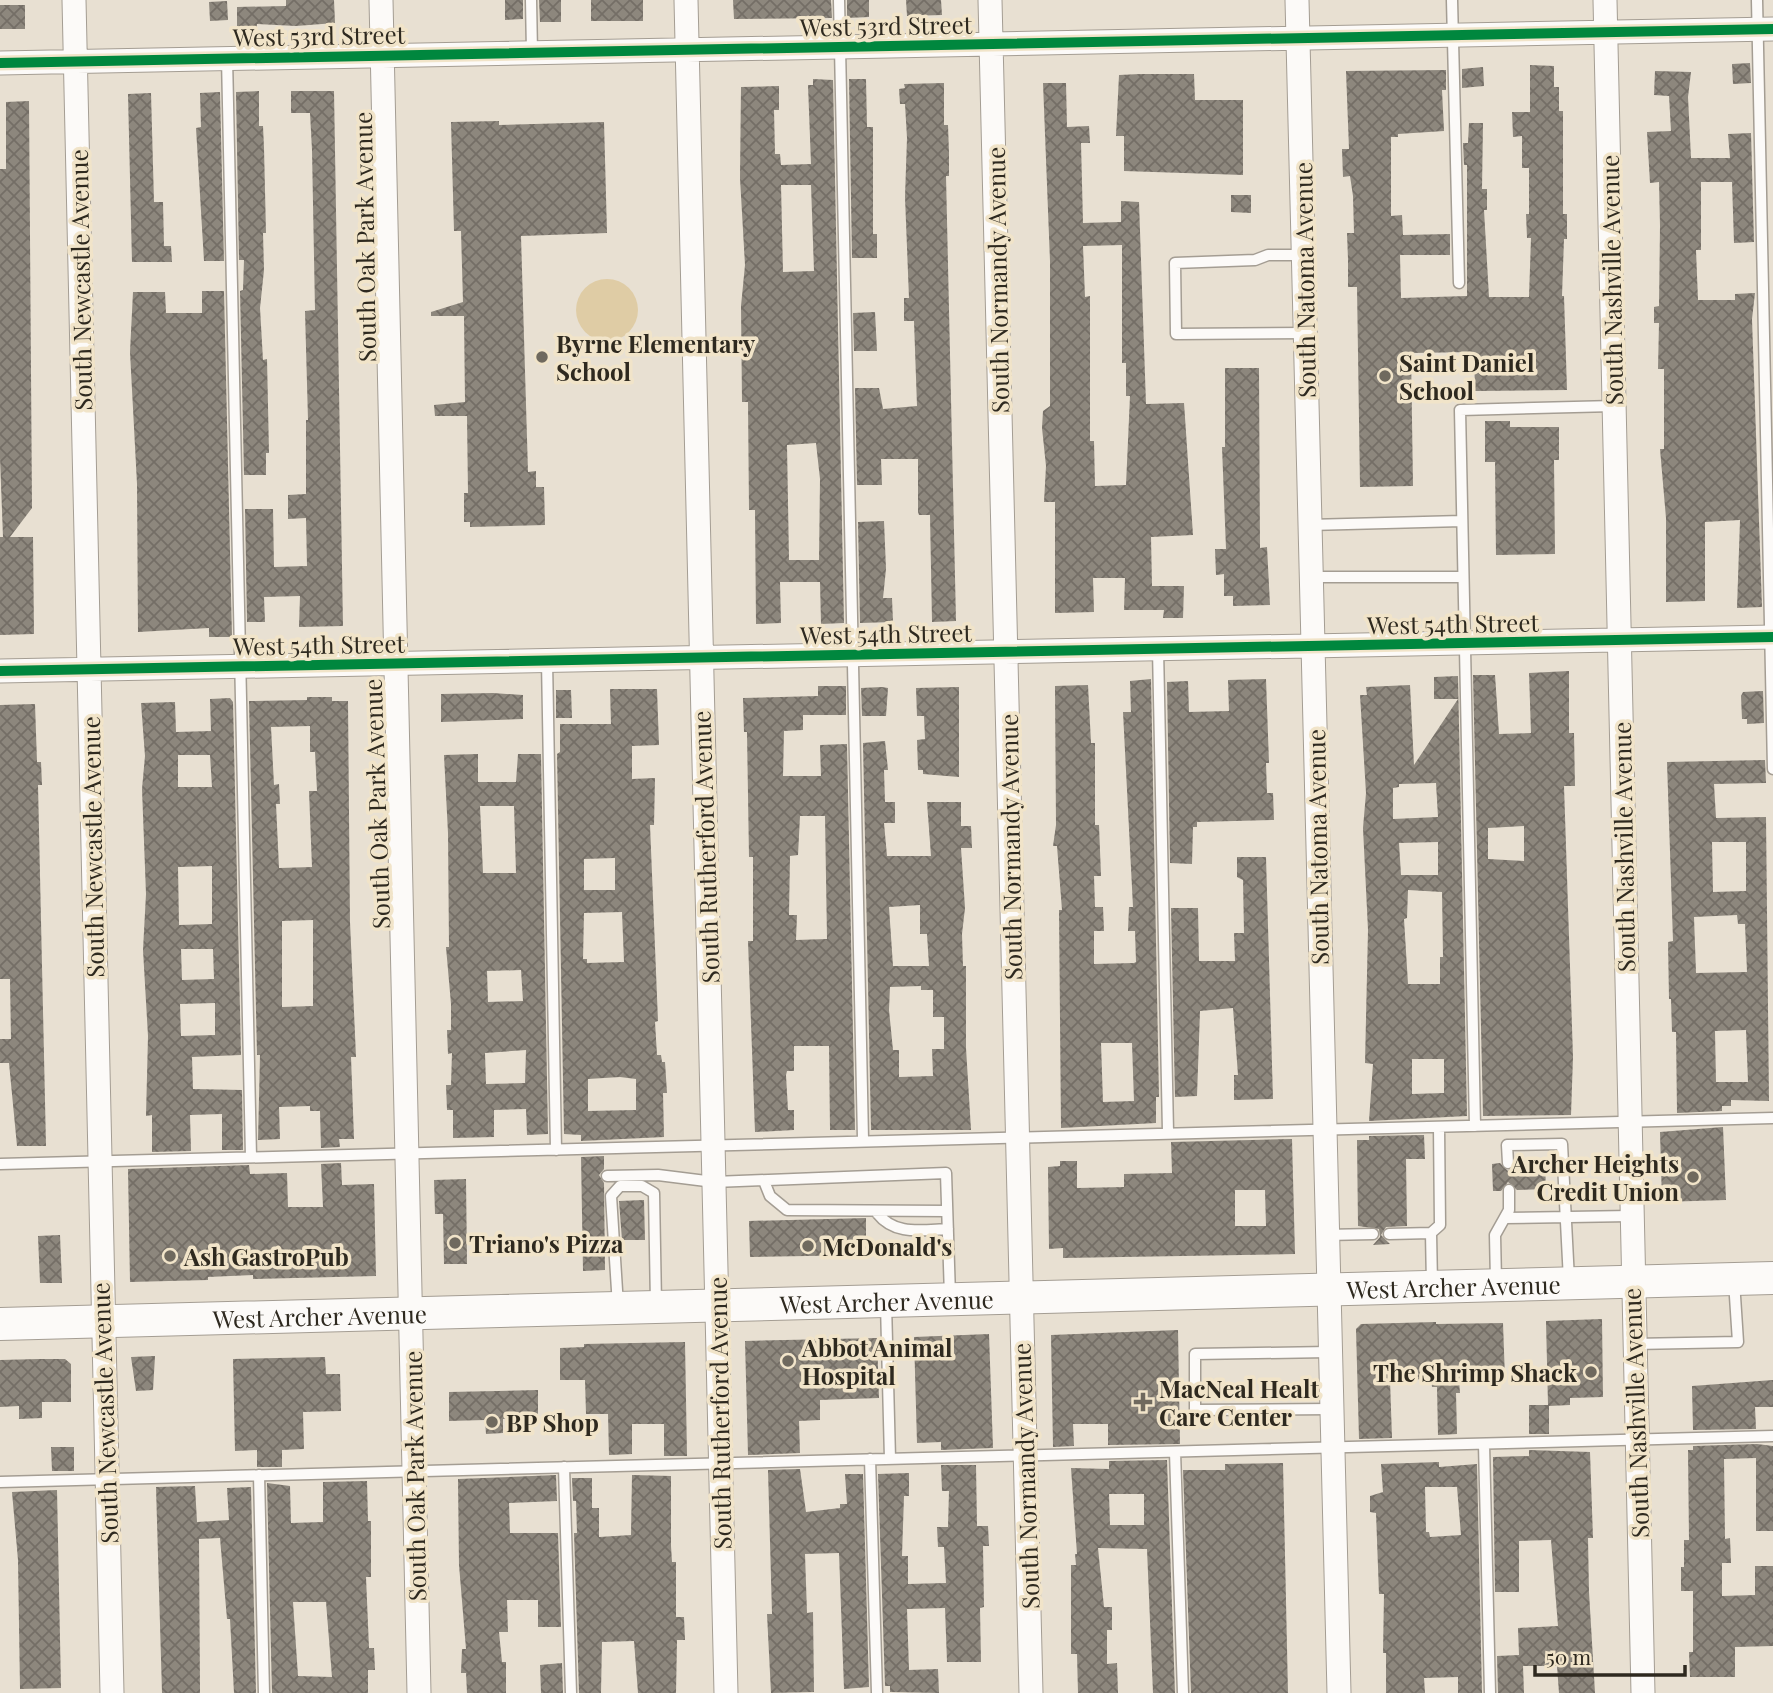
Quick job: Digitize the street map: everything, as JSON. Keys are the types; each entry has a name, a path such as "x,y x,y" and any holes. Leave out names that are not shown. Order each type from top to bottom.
{"main road":[{"name":"West Archer Avenue","path":"0,1324 1773,1278"}],"street":[{"name":"South Newcastle Avenue","path":"74,0 112,1693"},
{"name":"South Oak Park Avenue","path":"380,0 393,664 419,1693"},
{"name":"South Rutherford Avenue","path":"686,0 726,1693"},
{"name":"South Normandy Avenue","path":"990,0 1031,1693"},
{"name":"South Natoma Avenue","path":"1297,0 1339,1693"},
{"name":"South Nashville Avenue","path":"1605,0 1630,1216 1643,1693"},
{"name":"West 53rd Street","path":"0,63 1765,30"},
{"name":"West 54th Street","path":"0,671 1772,637"}],"lane":[{"path":"531,0 532,52"},
{"path":"839,0 863,1139"},
{"path":"1452,0 1459,283"},
{"path":"1757,0 1765,30 1773,769"},
{"path":"227,58 251,1157"},
{"path":"1304,255 1175,263 1176,334 1306,333"},
{"path":"1475,1126 1460,410 1614,406"},
{"path":"1309,525 1462,521"},
{"path":"1310,577 1463,577"},
{"path":"1158,649 1168,1132"},
{"path":"547,661 556,1150"},
{"path":"0,1164 556,1150 863,1139 1017,1138 1773,1118"},
{"path":"1389,1234 1431,1233 1440,1225 1439,1126"},
{"path":"1508,1163 1507,1145 1562,1144 1569,1283"},
{"path":"607,1177 658,1175 714,1182 946,1173 950,1299"},
{"path":"655,1252 661,1244 658,1175"},
{"path":"764,1181 770,1196 787,1210 877,1213 947,1211"},
{"path":"618,1308 611,1196 620,1186 642,1186 654,1193 656,1307"},
{"path":"1496,1285 1495,1236 1510,1210 1509,1190"},
{"path":"877,1213 894,1228 907,1231 948,1229"},
{"path":"1505,1218 1630,1216"},
{"path":"1431,1233 1432,1286"},
{"path":"1326,1235 1373,1234"},
{"path":"1634,1344 1738,1342 1734,1279"},
{"path":"886,1301 890,1459"},
{"path":"1329,1352 1195,1354 1195,1410 1331,1409"},
{"path":"0,1482 1773,1436"},
{"path":"1484,1444 1490,1693"},
{"path":"1175,1452 1182,1693"},
{"path":"870,1459 877,1693"},
{"path":"564,1467 570,1693"},
{"path":"259,1475 264,1693"}],"shaded area":[{"path":"601,279 613,279 629,288 636,298 636,322 629,332 613,341 601,341 590,336 581,327 576,316 576,304 581,293 590,284"}],"building":[{"path":"286,0 334,0 335,23 296,26 257,24 257,30 237,30 237,7 286,6"},
{"path":"505,0 523,0 523,19 505,20"},
{"path":"539,0 561,0 561,22 540,22"},
{"path":"591,0 643,0 643,21 591,21"},
{"path":"733,0 831,0 832,18 734,19"},
{"path":"847,0 869,0 869,17 847,18"},
{"path":"906,0 941,0 942,15 907,16"},
{"path":"227,1 228,20 210,21 209,2"},
{"path":"0,5 25,5 25,29 0,29"},
{"path":"1750,63 1751,83 1733,84 1732,64"},
{"path":"1530,65 1554,66 1554,87 1559,87 1559,111 1563,111 1563,214 1567,214 1567,239 1564,239 1562,296 1567,390 1475,391 1474,352 1411,353 1413,486 1360,487 1357,287 1348,287 1347,233 1354,233 1353,196 1350,176 1343,177 1342,149 1349,149 1346,71 1446,70 1446,90 1442,90 1444,131 1398,134 1398,137 1391,137 1391,216 1402,215 1403,235 1450,234 1450,255 1400,255 1401,298 1467,296 1467,165 1464,165 1463,143 1468,143 1469,123 1483,123 1482,189 1487,189 1487,210 1484,210 1489,297 1529,297 1531,238 1527,238 1526,214 1529,214 1529,168 1522,168 1522,136 1513,137 1512,112 1530,112"},
{"path":"1483,67 1484,86 1462,88 1462,69"},
{"path":"1655,71 1691,72 1688,97 1691,158 1730,158 1728,134 1751,133 1754,242 1734,243 1732,182 1701,182 1701,250 1696,250 1698,300 1735,300 1735,294 1755,293 1752,319 1762,607 1737,608 1740,520 1705,522 1705,601 1666,602 1666,518 1660,449 1664,449 1664,369 1658,369 1659,323 1654,323 1654,307 1659,306 1659,182 1650,183 1647,132 1671,131 1669,96 1654,95"},
{"path":"1194,74 1195,100 1243,100 1243,175 1124,171 1124,136 1116,136 1119,75"},
{"path":"813,79 833,80 844,623 821,624 820,582 780,582 781,623 756,624 755,510 749,510 748,402 742,402 741,306 745,265 740,178 741,87 779,86 779,110 774,110 775,154 780,154 781,165 811,164 808,85 813,85","holes":["781,185 811,185 814,271 783,272","816,443 820,479 819,560 789,560 787,445"]},
{"path":"849,79 866,79 867,127 873,127 873,234 877,234 877,258 852,258"},
{"path":"944,83 944,125 948,125 949,153 949,176 946,176 956,621 932,622 930,515 919,515 918,512 918,459 881,459 882,485 857,485 855,388 879,388 883,409 917,406 914,321 904,321 904,298 909,298 905,197 907,138 905,104 900,104 899,89 905,88 904,84"},
{"path":"1043,83 1066,83 1067,127 1089,126 1090,143 1081,143 1083,223 1121,222 1121,201 1139,202 1146,404 1184,403 1193,535 1151,537 1152,586 1184,586 1183,618 1163,618 1164,610 1124,610 1125,578 1093,578 1094,612 1055,613 1055,502 1044,502 1046,466 1042,428 1043,411 1050,406 1050,261","holes":["1122,245 1122,363 1126,363 1126,396 1130,396 1126,485 1095,486 1094,441 1090,441 1090,296 1085,297 1083,246"]},
{"path":"259,91 259,126 263,126 266,233 263,233 264,270 260,308 263,360 267,359 269,453 266,453 266,475 244,475 240,291 243,290 244,260 239,260 236,92"},
{"path":"291,91 334,91 343,626 299,627 300,596 264,597 265,622 247,622 245,509 273,509 274,567 307,566 306,518 288,519 288,495 306,494 308,420 305,311 315,310 312,150 310,113 291,113"},
{"path":"220,92 224,261 204,261 196,128 201,127 200,93"},
{"path":"151,93 154,202 163,202 164,246 171,246 172,262 132,262 128,94"},
{"path":"29,101 32,508 10,537 33,537 34,634 0,635 0,537 3,537 0,458 0,169 6,169 6,102"},
{"path":"499,121 499,125 604,122 607,233 521,236 528,472 536,471 536,487 544,487 545,525 470,527 470,522 464,522 464,493 468,493 467,416 435,416 434,405 465,402 464,316 431,316 431,312 463,302 461,231 454,231 451,122"},
{"path":"1231,195 1251,195 1251,213 1231,212"},
{"path":"202,291 224,291 232,637 209,637 209,628 138,632 137,484 130,352 133,292 165,292 166,313 202,313"},
{"path":"875,312 877,351 854,351 853,313"},
{"path":"1225,368 1259,368 1260,548 1267,547 1270,605 1233,606 1233,596 1224,596 1224,574 1216,575 1215,549 1226,549 1222,447 1225,447"},
{"path":"1485,421 1510,421 1510,427 1559,427 1559,460 1554,460 1555,554 1496,555 1495,462 1485,462"},
{"path":"884,521 886,569 883,598 892,598 893,622 860,623 858,522"},
{"path":"1569,671 1569,733 1574,733 1575,786 1564,786 1573,1057 1571,1115 1483,1116 1473,675 1495,675 1499,734 1531,733 1529,673","holes":["1524,826 1524,861 1488,859 1488,828"]},
{"path":"1458,676 1467,1116 1369,1121 1373,1064 1365,1063 1368,930 1363,828 1366,793 1360,695 1367,695 1366,687 1410,685 1414,765 1458,699 1434,699 1434,677","holes":["1436,783 1438,817 1393,819 1393,788 1399,787 1399,784","1438,842 1438,875 1401,875 1399,843","1408,890 1442,892 1443,957 1440,957 1440,984 1408,984 1404,919 1407,918","1412,1059 1444,1059 1444,1093 1412,1094"]},
{"path":"1151,679 1159,1097 1156,1097 1156,1123 1061,1128 1059,910 1062,910 1057,846 1053,846 1056,825 1055,686 1088,685 1091,743 1095,743 1095,825 1099,825 1101,876 1094,876 1095,907 1103,907 1104,931 1094,931 1094,964 1134,963 1135,931 1128,931 1129,907 1133,907 1123,712 1131,712 1130,681","holes":["1101,1043 1132,1043 1134,1101 1103,1102"]},
{"path":"1266,679 1269,763 1266,763 1267,793 1273,793 1274,820 1197,822 1197,827 1193,827 1192,864 1170,863 1167,682 1188,681 1189,712 1229,711 1228,680"},
{"path":"818,686 846,686 846,715 803,715 803,730 784,731 783,776 821,776 820,745 847,744 855,1130 830,1130 829,1046 794,1046 794,1071 787,1071 786,1075 788,1110 794,1110 794,1130 755,1132 748,941 753,941 753,857 749,857 747,732 744,732 743,698 818,696","holes":["800,816 825,816 827,939 796,940 797,915 789,915 790,856 798,855"]},
{"path":"959,687 959,777 923,774 923,770 918,770 917,740 925,739 924,716 917,716 916,688"},
{"path":"861,688 888,688 886,716 862,716"},
{"path":"610,689 657,689 659,745 632,746 632,779 655,778 654,825 650,825 657,1055 661,1055 662,1062 665,1062 667,1093 663,1093 664,1137 581,1141 581,1135 564,1134 557,754 560,752 560,724 611,724","holes":["615,858 615,890 584,890 584,859","622,912 624,962 587,963 587,959 583,959 584,913","588,1079 636,1079 636,1110 588,1111"]},
{"path":"556,690 571,690 572,718 556,718"},
{"path":"1763,691 1764,723 1747,724 1747,719 1742,719 1741,696 1743,692"},
{"path":"441,694 523,695 523,719 441,722"},
{"path":"307,697 332,697 332,701 348,701 350,922 356,1057 351,1057 354,1139 339,1139 340,1147 321,1148 320,1111 310,1111 310,1106 279,1107 280,1139 258,1140 260,1055 257,1055 249,701 307,700","holes":["310,726 310,752 315,752 317,791 309,791 312,867 279,868 276,804 280,804 279,784 274,785 271,727","313,920 313,1006 282,1007 282,921"]},
{"path":"230,698 233,702 241,1055 192,1057 193,1089 242,1090 243,1150 222,1150 222,1114 190,1115 191,1151 152,1152 152,1115 146,1116 148,1036 143,950 146,894 142,789 145,756 141,703 175,702 176,732 211,731 210,699","holes":["178,755 210,755 212,787 178,787","212,866 212,924 179,925 178,867","181,949 213,949 214,979 182,980","215,1003 215,1035 181,1036 180,1004"]},
{"path":"35,704 37,762 41,762 42,785 38,785 46,1146 17,1146 9,1063 0,1063 0,1039 11,1039 10,979 0,979 0,705"},
{"path":"885,741 888,770 884,770 885,802 895,802 895,823 884,823 887,856 931,856 927,802 961,802 961,826 971,826 972,848 961,848 965,908 962,934 963,966 966,966 966,1048 971,1130 871,1130 863,743","holes":["920,905 920,934 927,934 929,966 893,966 889,907","921,986 921,990 933,990 933,1017 944,1017 944,1049 932,1049 933,1076 899,1077 899,1050 893,1050 890,987"]},
{"path":"478,754 478,782 516,782 518,754 541,754 548,1134 527,1135 526,1109 494,1110 494,1137 453,1138 453,1110 447,1110 446,1085 451,1085 452,1053 448,1054 447,1030 451,1030 451,1004 446,947 449,947 448,833 444,755","holes":["480,806 514,806 516,873 483,873","521,970 523,1001 488,1002 487,971","526,1050 525,1083 486,1084 485,1053"]},
{"path":"1765,760 1766,783 1714,784 1716,818 1766,817 1769,1101 1731,1100 1731,1106 1722,1106 1722,1111 1677,1113 1676,1032 1672,1032 1669,999 1668,942 1673,941 1667,762","holes":["1712,842 1746,842 1746,891 1713,892","1737,915 1738,924 1745,924 1747,972 1696,973 1694,917","1746,1030 1748,1082 1716,1082 1715,1031"]},
{"path":"1237,857 1266,857 1273,1099 1234,1100 1234,1075 1238,1075 1233,1008 1200,1011 1197,1096 1175,1097 1171,908 1198,908 1199,961 1235,961 1234,933 1244,933 1243,880 1237,877"},
{"name":"Archer Heights Credit Union","path":"1723,1127 1726,1200 1662,1202 1660,1132"},
{"path":"1424,1135 1425,1159 1406,1159 1407,1226 1386,1227 1381,1235 1390,1244 1373,1245 1380,1237 1379,1229 1358,1226 1357,1140 1369,1140 1369,1136"},
{"path":"1292,1139 1295,1254 1063,1258 1063,1248 1049,1249 1048,1167 1060,1166 1060,1161 1077,1161 1077,1188 1124,1187 1124,1174 1172,1173 1171,1142","holes":["1235,1190 1265,1190 1266,1226 1235,1226"]},
{"path":"604,1156 604,1169 599,1175 604,1183 605,1270 583,1271 581,1157"},
{"path":"1545,1162 1546,1189 1517,1190 1508,1182 1501,1191 1493,1191 1492,1164 1500,1163 1508,1171 1516,1163"},
{"path":"341,1163 342,1185 374,1184 376,1276 253,1279 253,1275 208,1277 208,1280 130,1282 128,1169 249,1165 250,1174 287,1173 288,1207 323,1207 321,1164"},
{"name":"Triano's Pizza","path":"466,1179 467,1264 444,1264 443,1214 435,1214 434,1180"},
{"path":"644,1200 645,1240 622,1240 619,1201"},
{"name":"McDonald's","path":"866,1218 866,1255 750,1257 749,1221"},
{"path":"60,1235 62,1283 40,1283 38,1236"},
{"path":"1602,1319 1603,1397 1570,1398 1570,1405 1549,1406 1549,1434 1529,1434 1529,1405 1548,1405 1546,1321"},
{"path":"1503,1323 1505,1379 1459,1380 1460,1393 1456,1393 1457,1434 1438,1435 1437,1387 1432,1387 1431,1379 1390,1380 1392,1438 1359,1439 1356,1329 1361,1324"},
{"path":"1178,1330 1180,1444 1108,1445 1108,1424 1073,1424 1074,1446 1053,1447 1051,1335"},
{"path":"989,1334 993,1448 941,1450 941,1442 917,1443 914,1337"},
{"path":"877,1338 879,1398 820,1400 820,1420 799,1421 800,1453 748,1455 745,1341"},
{"path":"685,1342 687,1456 664,1456 664,1424 632,1424 632,1454 609,1455 608,1414 586,1414 585,1380 560,1380 560,1348 584,1347 584,1344"},
{"path":"155,1356 153,1390 136,1391 131,1357"},
{"path":"325,1357 326,1374 340,1374 341,1411 303,1412 304,1449 282,1450 282,1467 257,1467 257,1450 235,1451 233,1359"},
{"path":"65,1359 71,1364 71,1402 42,1402 42,1418 19,1419 19,1406 0,1407 0,1360"},
{"path":"1773,1380 1773,1407 1755,1407 1756,1429 1693,1430 1692,1386"},
{"path":"538,1390 538,1418 503,1419 503,1433 486,1434 485,1420 449,1421 449,1392"},
{"path":"1693,1446 1773,1446 1773,1531 1756,1531 1756,1458 1724,1459 1725,1539 1730,1538 1731,1563 1722,1563 1722,1596 1755,1595 1755,1566 1773,1566 1773,1646 1735,1647 1735,1677 1690,1677 1689,1652 1693,1652 1693,1591 1681,1591 1684,1540 1689,1540 1688,1450 1693,1450"},
{"path":"51,1447 74,1447 74,1471 52,1471"},
{"path":"1529,1450 1590,1452 1593,1538 1588,1538 1589,1592 1595,1693 1559,1693 1557,1666 1523,1666 1524,1693 1498,1693 1497,1656 1519,1655 1518,1628 1558,1626 1551,1540 1519,1541 1519,1592 1495,1592 1493,1457 1529,1456"},
{"path":"1167,1460 1175,1693 1153,1693 1147,1549 1098,1548 1104,1607 1112,1607 1112,1630 1107,1630 1107,1664 1117,1663 1118,1693 1078,1693 1077,1654 1071,1654 1071,1565 1076,1565 1077,1554 1071,1468 1109,1469 1109,1461","holes":["1109,1494 1144,1494 1144,1525 1110,1525"]},
{"path":"1439,1462 1439,1467 1477,1464 1482,1693 1458,1693 1458,1677 1424,1678 1425,1693 1386,1693 1386,1653 1383,1653 1384,1594 1379,1594 1376,1513 1370,1512 1370,1496 1383,1492 1381,1464","holes":["1425,1487 1457,1487 1461,1535 1430,1537 1429,1532 1426,1532"]},
{"path":"1283,1463 1288,1693 1191,1693 1183,1470 1225,1470 1225,1464"},
{"path":"941,1465 976,1465 977,1526 988,1526 989,1546 983,1546 981,1662 947,1662 945,1608 907,1609 909,1670 938,1669 939,1693 890,1692 890,1686 885,1686 878,1474 909,1473 909,1496 904,1496 902,1556 908,1556 908,1584 946,1583 944,1547 938,1547 937,1527 948,1527 949,1491 942,1491"},
{"path":"800,1469 806,1512 840,1508 840,1504 847,1504 845,1474 863,1474 869,1687 844,1689 839,1553 805,1554 807,1613 813,1612 814,1692 771,1693 767,1614 772,1614 768,1470"},
{"path":"556,1475 557,1501 509,1503 510,1533 558,1533 561,1627 538,1627 538,1600 507,1600 508,1632 499,1632 502,1662 506,1662 506,1693 467,1693 466,1673 461,1673 462,1649 466,1649 459,1565 458,1479"},
{"path":"632,1475 671,1476 671,1546 672,1562 676,1562 676,1617 684,1617 685,1640 677,1640 676,1693 638,1693 634,1641 602,1642 601,1693 579,1693 574,1533 577,1533 576,1501 573,1501 572,1478 592,1478 592,1508 599,1508 599,1537 631,1535"},
{"path":"367,1481 368,1521 371,1521 371,1577 366,1577 369,1648 374,1648 375,1670 368,1670 368,1693 272,1693 267,1483 290,1486 291,1523 323,1522 323,1482","holes":["293,1602 326,1602 332,1677 298,1676"]},
{"path":"195,1486 197,1522 229,1520 227,1488 251,1487 256,1693 234,1693 230,1619 227,1619 220,1538 199,1539 200,1693 162,1693 156,1487"},
{"path":"57,1490 61,1688 20,1689 18,1560 12,1492"},
{"path":"562,1663 563,1693 541,1693 540,1665"}],"cycle path":[{"path":"0,63 1773,29"},
{"path":"0,671 1773,637"}],"place":[{"name":"Byrne Elementary School","path":"542,357"},
{"name":"Saint Daniel School","path":"1385,376"},
{"name":"Archer Heights Credit Union","path":"1693,1177"},
{"name":"Triano's Pizza","path":"455,1243"},
{"name":"McDonald's","path":"808,1246"},
{"name":"Ash GastroPub","path":"170,1256"},
{"name":"Abbot Animal Hospital","path":"788,1361"},
{"name":"The Shrimp Shack","path":"1591,1372"},
{"name":"MacNeal Healt Care Center","path":"1143,1402"},
{"name":"BP Shop","path":"492,1422"}]}
